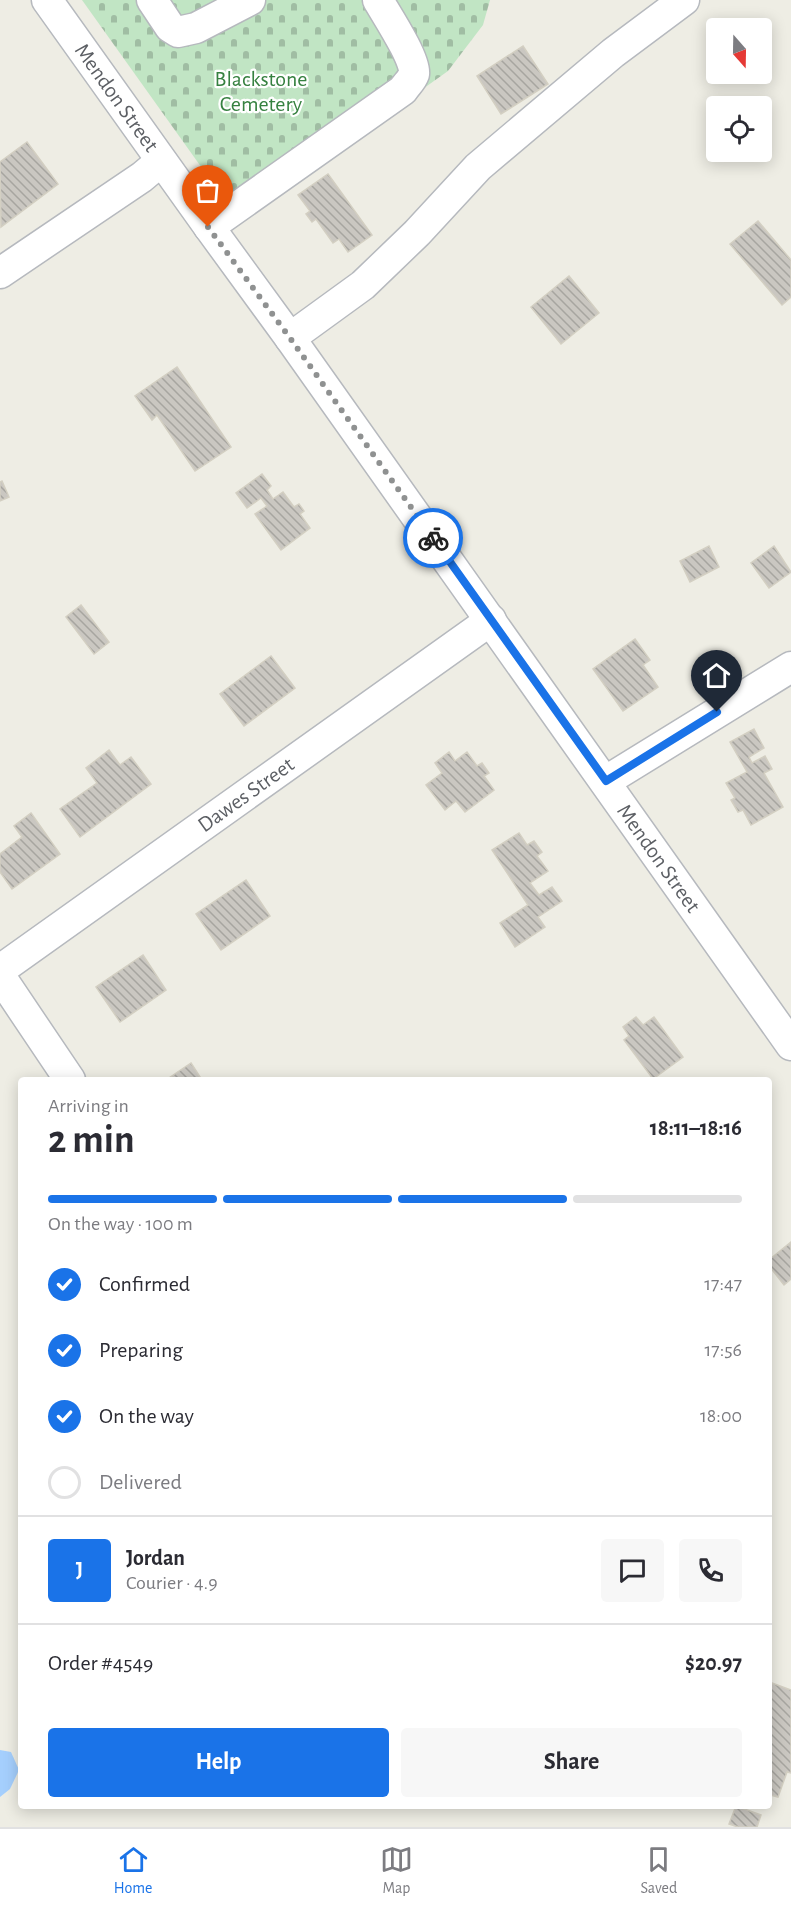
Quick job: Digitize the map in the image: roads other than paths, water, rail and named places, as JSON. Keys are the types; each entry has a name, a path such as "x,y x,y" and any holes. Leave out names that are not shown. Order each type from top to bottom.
{"street":[{"name":"Mendon Street","path":"47,0 606,781 791,1045"},
{"path":"152,0 171,27 178,32 196,28 250,0"},
{"path":"208,227 403,90 414,77 410,56 378,0"},
{"path":"290,338 363,285 417,233 478,166 613,53 684,0"},
{"path":"0,273 142,177 161,161"},
{"name":"Dawes Street","path":"0,970 491,620"},
{"path":"606,781 791,667"},
{"path":"0,976 68,1077"}],"water":[{"path":"0,1750 11,1752 18,1772 10,1789 0,1797"}],"park label":[{"name":"Blackstone Cemetery","path":"261,92"}]}
